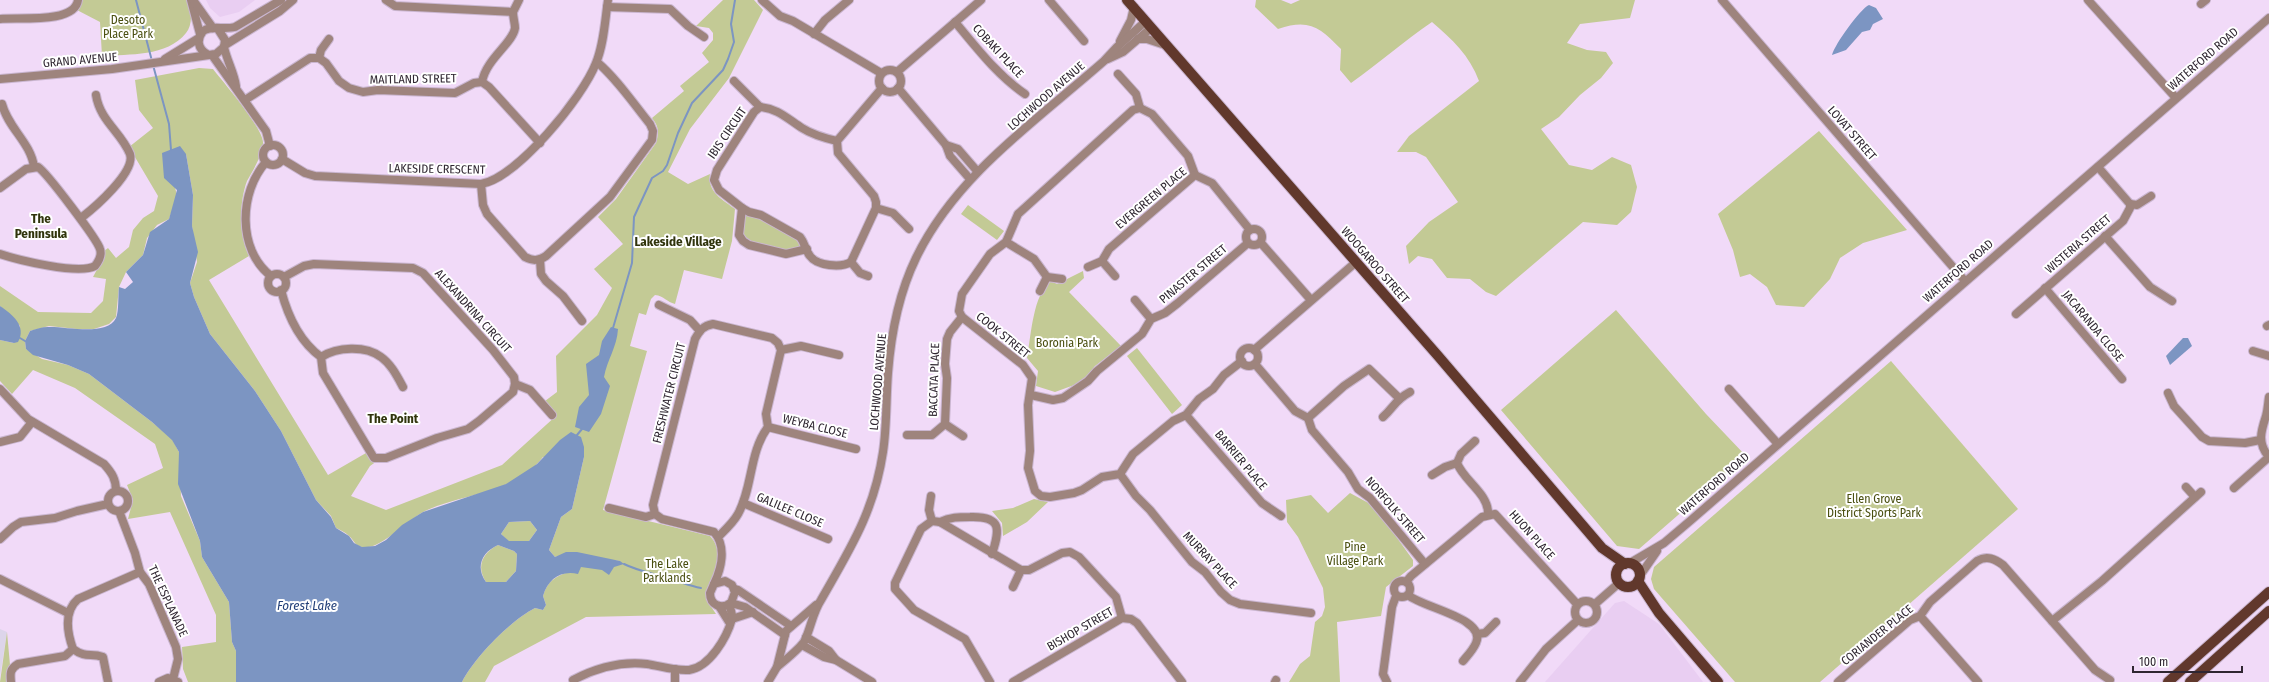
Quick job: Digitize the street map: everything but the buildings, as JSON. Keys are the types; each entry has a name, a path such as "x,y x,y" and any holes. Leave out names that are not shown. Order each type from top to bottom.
{"main road":[{"name":"WOOGAROO STREET","path":"1130,4 1602,548 1620,582 1658,613 1716,680"},
{"name":"WOOGAROO STREET","path":"1602,548 1627,564"},
{"path":"1627,564 1637,567 1639,579 1634,585 1620,582 1618,569 1627,564"},
{"name":"WOOGAROO STREET","path":"1639,579 1658,613"},
{"path":"2168,682 2269,592"},
{"path":"2190,682 2269,611"}],"street":[{"path":"0,19 18,17 38,19 69,13 75,9 78,0"},
{"path":"192,0 215,29 224,36 224,46"},
{"path":"192,0 200,48 210,55"},
{"name":"GRAND AVENUE","path":"161,62 199,36 206,29 235,27 281,0"},
{"name":"GRAND AVENUE","path":"0,79 139,66 219,53 224,46 280,11 293,0"},
{"path":"386,0 395,6 513,12"},
{"path":"519,0 513,12 515,28 513,35 487,65 482,82 489,87 540,143"},
{"path":"762,0 780,16 881,73"},
{"path":"814,34 825,20 849,0"},
{"path":"897,72 981,0"},
{"path":"1049,0 1084,41"},
{"name":"LOVAT STREET","path":"1722,0 1965,282"},
{"path":"2088,0 2176,98"},
{"path":"607,3 662,7 670,9 676,12 688,26 704,37"},
{"name":"LAKESIDE CRESCENT","path":"210,55 236,86 266,130 270,146 276,146 281,150 282,159 305,173 315,176 481,184 498,179 540,143 591,74 597,62 607,3"},
{"path":"1117,47 1131,20 1130,4"},
{"name":"WATERFORD ROAD","path":"1639,579 1651,558 1664,543 2269,18"},
{"name":"COBAKI PLACE","path":"955,22 995,68 1010,83 1025,94"},
{"name":"LOCHWOOD AVENUE","path":"1104,62 1123,52 1138,39 1148,24"},
{"name":"LOCHWOOD AVENUE","path":"777,667 800,646 819,602 862,529 877,483 886,426 891,344 902,293 916,259 931,230 977,171 1104,62 1117,47 1148,24"},
{"path":"245,100 310,58 319,58 321,50 329,39"},
{"path":"1138,39 1156,41 1167,46"},
{"name":"LAKESIDE CRESCENT","path":"224,46 226,59 233,71 236,86"},
{"name":"MAITLAND STREET","path":"319,58 326,63 339,81 349,88 364,92 378,90 455,93 482,82"},
{"path":"481,184 483,204 487,214 525,257 532,260 540,260 610,197 652,140 653,131 650,124 617,84 610,73 597,62"},
{"path":"889,70 897,72 901,80 898,88 890,92 882,88 878,81 881,73 889,70"},
{"path":"1118,74 1136,94 1140,108 1152,114 1188,156 1195,175"},
{"name":"IBIS CIRCUIT","path":"734,81 760,107 769,108 778,112 803,129 822,138 837,141"},
{"path":"868,276 860,273 851,262 876,208 874,196 838,153 837,141 882,88"},
{"path":"898,88 946,145 950,156 970,179"},
{"path":"80,218 100,203 126,171 130,162 129,152 101,113 96,95"},
{"path":"2,104 8,121 31,154 34,167"},
{"name":"IBIS CIRCUIT","path":"760,107 754,112 716,170 714,180 719,190 749,212 761,215 800,236 814,261 845,266 851,262"},
{"name":"COOK STREET","path":"1120,474 1102,477 1082,490 1074,493 1050,497 1041,496 1035,491 1028,468 1030,451 1028,405 1031,395 1032,378 1023,365 962,317 958,304 962,294 990,254 1006,242 1018,214 1133,110 1140,108"},
{"path":"946,145 958,149 977,171"},
{"path":"266,162 263,153 270,146"},
{"path":"266,162 274,165 282,159"},
{"path":"266,162 251,185 247,204 247,233 250,247 262,267 271,276"},
{"path":"0,188 26,169 38,167 45,173 75,214 80,218 100,248 100,257 92,268 84,269 27,262 0,254"},
{"path":"2098,167 2130,204 2137,205 2151,196"},
{"name":"EVERGREEN PLACE","path":"1102,261 1109,249 1195,175 1212,183 1250,230"},
{"name":"WISTERIA STREET","path":"2016,314 2123,220 2130,204"},
{"path":"742,208 739,235 743,241 749,245 786,254 807,249"},
{"path":"876,208 893,213 909,230"},
{"path":"1255,229 1260,232 1262,237 1261,243 1254,246 1248,243 1246,237 1250,230 1255,229"},
{"path":"2105,236 2150,287 2172,302"},
{"path":"1006,242 1034,259 1046,277 1062,279"},
{"name":"PINASTER STREET","path":"1031,395 1053,400 1063,398 1088,381 1097,371 1142,334 1151,319 1165,313 1178,303 1248,243"},
{"path":"1261,243 1312,300"},
{"path":"540,260 541,274 546,281 563,296 582,321"},
{"path":"1088,267 1102,261 1115,276"},
{"path":"1242,362 1241,356 1244,350 1254,350 1355,263"},
{"name":"ALEXANDRINA CIRCUIT","path":"284,277 304,266 314,264 413,268 423,273 493,350 514,377 515,384"},
{"path":"276,274 284,277 286,284 281,290 276,291 269,286 271,276 276,274"},
{"path":"1040,291 1046,277"},
{"name":"JACARANDA CLOSE","path":"2045,288 2122,379"},
{"path":"281,290 287,313 307,346 321,357 323,373 371,454 379,459 468,429 513,392 515,384 530,390 552,414"},
{"path":"1135,300 1151,319"},
{"path":"660,305 690,320 700,331"},
{"name":"BACCATA PLACE","path":"906,435 932,435 945,424 947,378 944,364 947,339 950,332 962,317"},
{"name":"FRESHWATER CIRCUIT","path":"655,514 653,505 695,339 700,331 706,326 713,324 772,338 778,343 781,350"},
{"path":"718,537 732,523 743,503 760,438 768,427 766,414 781,350 801,346 839,355"},
{"path":"321,357 329,352 341,349 369,351 381,356 393,369 403,387"},
{"path":"1242,362 1249,366 1255,364 1258,357 1254,350"},
{"path":"2253,351 2269,356"},
{"path":"1120,474 1132,454 1172,421 1186,415 1198,399 1213,389 1224,374 1242,362"},
{"name":"NORFOLK STREET","path":"1255,364 1295,411 1308,418 1312,430 1348,472 1358,489 1370,498 1425,564"},
{"path":"1308,418 1344,386 1369,369 1399,398"},
{"path":"0,389 32,422 104,464 112,472 116,482 116,491"},
{"path":"1728,389 1778,444"},
{"path":"1383,417 1391,410 1399,398 1410,392"},
{"path":"2168,393 2174,406 2202,437 2209,441 2245,443 2260,440"},
{"path":"2234,488 2269,457 2260,440 2260,432 2266,415 2269,396"},
{"name":"BARRIER PLACE","path":"1186,415 1262,503 1281,516"},
{"path":"0,442 20,438 32,422"},
{"name":"BACCATA PLACE","path":"945,424 963,436"},
{"name":"WEYBA CLOSE","path":"768,427 856,449"},
{"path":"1432,474 1457,463 1462,454 1475,441"},
{"path":"1406,582 1425,564 1488,514 1488,507 1484,500 1460,472 1457,463"},
{"name":"MURRAY PLACE","path":"1120,474 1136,496 1192,562 1205,572 1221,592 1230,600 1240,604 1311,613"},
{"path":"2052,621 2102,581 2198,495 2186,487"},
{"path":"116,491 123,492 128,500 125,509 119,511 111,509 108,504 110,494 116,491"},
{"path":"931,496 929,510 936,522 1021,570 1029,570 1062,553 1070,552 1079,557 1116,597 1122,618"},
{"name":"GALILEE CLOSE","path":"743,503 828,540"},
{"path":"0,539 21,522 55,518 108,504"},
{"path":"573,681 593,670 616,665 645,664 689,670 704,664 723,640 731,620 730,603 734,596 731,586 721,566 718,537 714,532 662,519 655,514 646,517 609,508"},
{"name":"THE ESPLANADE","path":"119,511 135,553 140,572 149,584 176,646 178,659 175,680 164,679 159,682"},
{"name":"HUON PLACE","path":"1488,514 1495,514 1500,518 1577,604"},
{"path":"990,682 965,639 914,610 895,589 895,584 921,529 950,517 985,516 992,520 996,526 997,538 992,554"},
{"name":"WATERFORD ROAD","path":"1627,564 1664,543"},
{"name":"CORIANDER PLACE","path":"1838,682 1910,620 1920,616 1930,602 1966,571 1978,561 1986,558 1996,560 2003,565 2095,670 2110,680"},
{"path":"721,566 714,584 710,589 710,596 713,602 719,606 731,620"},
{"path":"1013,587 1021,570"},
{"path":"73,649 68,613 70,605 78,599 140,572"},
{"path":"0,579 68,613"},
{"path":"714,584 722,581 793,626 802,627 806,635 829,651 836,660"},
{"path":"1399,581 1406,582 1410,587 1408,595 1404,598 1396,596 1393,591 1394,585 1399,581"},
{"path":"1595,604 1620,582"},
{"path":"1408,595 1417,602 1465,620 1474,626 1477,634 1477,642 1463,661"},
{"path":"1387,682 1383,674 1392,607 1396,596"},
{"path":"1586,600 1595,604 1598,612 1595,619 1589,623 1583,623 1578,620 1575,612 1577,604 1586,600"},
{"name":"LOCHWOOD AVENUE","path":"768,682 777,667 785,636 793,626 819,602"},
{"path":"719,606 730,603 745,607 785,636 790,645 800,646 824,657 836,660 869,681"},
{"path":"731,620 753,612"},
{"path":"1920,616 1977,682"},
{"name":"BISHOP STREET","path":"1013,682 1122,618 1130,619 1137,623 1182,682"},
{"path":"1520,682 1546,649 1578,620"},
{"path":"1477,634 1485,633 1496,622"},
{"path":"73,649 85,656 97,655 103,657 108,682"},
{"path":"11,682 10,673 12,667 18,664 65,656 73,649"},
{"path":"675,669 675,682"}],"shaded area":[{"path":"206,0 255,0 239,12 220,17 210,8"},
{"path":"1624,601 1659,624 1703,682 1545,682 1615,603"},
{"path":"0,629 7,632 0,677"}],"green space":[{"name":"Desoto Place Park","path":"78,0 191,0 191,22 186,33 178,41 169,46 147,53 102,56 100,22 75,9"},
{"name":"The Lake Parklands","path":"723,0 754,0 763,10 729,78 690,129 668,172 688,184 710,174 713,191 735,209 732,241 722,279 684,270 675,304 655,295 651,299 646,315 639,313 630,346 647,351 603,510 710,536 718,551 718,559 706,599 716,614 586,617 494,666 485,682 462,682 484,651 515,621 535,608 543,610 546,605 543,596 552,580 560,575 581,567 606,568 615,565 620,561 562,555 555,557 549,550 561,517 572,509 584,457 543,457 518,479 503,486 425,511 394,534 377,544 369,547 362,547 355,543 351,538 336,528 331,516 316,500 281,431 255,391 210,334 194,297 190,283 197,262 192,226 193,195 186,154 175,187 177,196 169,219 157,225 147,238 143,255 126,272 119,287 116,317 109,324 94,329 49,326 30,331 25,341 26,349 42,359 68,365 89,374 172,439 179,452 181,496 200,541 202,557 229,602 232,642 236,651 236,682 188,682 183,669 182,647 216,642 216,615 170,512 128,519 133,500 127,485 163,468 155,444 75,388 33,370 12,394 0,381 0,340 14,343 20,326 0,306 0,286 38,312 91,313 103,301 106,279 93,277 102,260 103,252 108,248 116,258 129,247 133,230 143,218 154,211 158,196 129,147 153,128 139,110 135,80 199,68 213,69 242,105 256,126 261,135 263,146 244,189 241,209 243,239 249,256 209,280 328,475 366,453 377,461 370,466 351,496 386,510 502,465 557,415 545,401 557,392 556,356 597,315 612,288 594,269 623,244 598,217 616,199 656,143 658,130 652,118 684,91 680,86 709,62 702,53 713,40 713,33 709,28 696,26"},
{"path":"1256,0 1281,0 1291,4 1300,0 1635,0 1630,18 1580,24 1567,43 1587,50 1606,52 1613,63 1601,78 1580,95 1559,117 1541,129 1569,165 1592,170 1612,157 1631,165 1637,187 1631,212 1617,225 1583,222 1496,296 1486,292 1470,279 1447,278 1432,259 1418,256 1409,264 1406,246 1429,222 1458,202 1426,157 1416,152 1397,152 1409,136 1479,81 1471,64 1460,48 1432,22 1351,83 1340,70 1341,49 1327,35 1314,27 1306,25 1289,26 1278,29 1255,7"},
{"path":"1819,131 1907,230 1863,243 1840,258 1830,279 1804,307 1776,305 1767,287 1750,274 1740,277 1733,250 1718,214"},
{"path":"968,205 1004,231 997,240 961,214"},
{"path":"742,208 800,237 807,249 793,254 743,241"},
{"name":"Boronia Park","path":"1083,271 1084,278 1069,292 1121,346 1095,366 1086,378 1077,384 1055,392 1036,386 1038,371 1027,358 1034,316 1040,295 1051,281 1057,284"},
{"path":"1616,310 1706,414 1746,456 1639,549 1617,546 1501,410"},
{"path":"1137,348 1182,405 1172,414 1127,356"},
{"name":"Ellen Grove District Sports Park","path":"1891,361 2018,509 1820,682 1735,682 1654,589 1651,579 1654,567"},
{"name":"Pine Village Park","path":"1350,493 1374,506 1413,560 1413,566 1386,587 1381,616 1337,622 1340,682 1289,682 1300,664 1310,656 1315,622 1322,616 1325,607 1323,588 1298,537 1287,522 1286,500 1311,495 1328,513"},
{"path":"1034,499 1048,502 1027,522 1003,536 1002,523 992,511 1013,508"},
{"path":"530,521 537,530 529,541 508,541 501,534 509,522"},
{"path":"498,545 514,551 517,554 516,571 506,582 486,582 481,571 482,561 492,548"},
{"path":"7,632 10,665 7,672 8,682 0,682"}],"water":[{"path":"1869,5 1876,8 1883,19 1873,24 1870,30 1862,32 1846,50 1832,55 1848,27"},
{"name":"Forest Lake","path":"180,146 186,154 193,195 192,226 198,252 190,283 194,297 210,334 255,391 281,431 316,500 331,517 336,528 349,536 354,543 362,547 375,546 386,540 402,525 423,512 506,484 537,464 560,440 571,432 581,437 584,447 584,457 572,509 561,517 549,550 555,557 566,552 577,552 620,561 624,564 614,567 609,575 602,570 581,567 578,574 566,573 556,577 545,590 543,596 546,605 543,610 535,608 515,621 484,651 462,682 236,682 236,651 232,642 229,602 202,557 200,541 178,484 179,452 172,440 152,422 89,374 68,365 33,355 26,349 25,341 30,331 48,327 95,329 111,324 116,318 119,287 125,289 133,282 126,272 143,255 150,232 169,219 177,190 164,178 162,153","holes":["530,521 537,530 529,541 509,541 501,534 509,522","498,545 514,551 517,554 516,571 506,582 486,582 481,571 482,560 492,548"]},
{"path":"0,306 17,321 21,331 18,342 14,343 0,340"},
{"path":"611,327 618,329 616,342 604,377 610,386 601,414 589,432 575,427 579,407 589,395 586,364 599,355 602,341"},
{"path":"2183,338 2188,338 2192,346 2170,365 2166,356"}],"waterway":[{"path":"136,0 152,61"},
{"path":"613,328 632,263 634,217 652,178 663,171 667,165 678,133 692,103 723,70 734,42 731,24 735,0"},
{"path":"153,65 169,124 171,150"},
{"path":"20,338 25,341"},
{"path":"577,435 582,429"},
{"path":"624,564 642,571 701,588"}],"district":[{"name":"The Peninsula","path":"41,226"},
{"name":"Lakeside Village","path":"678,241"},
{"name":"The Point","path":"393,418"}]}
